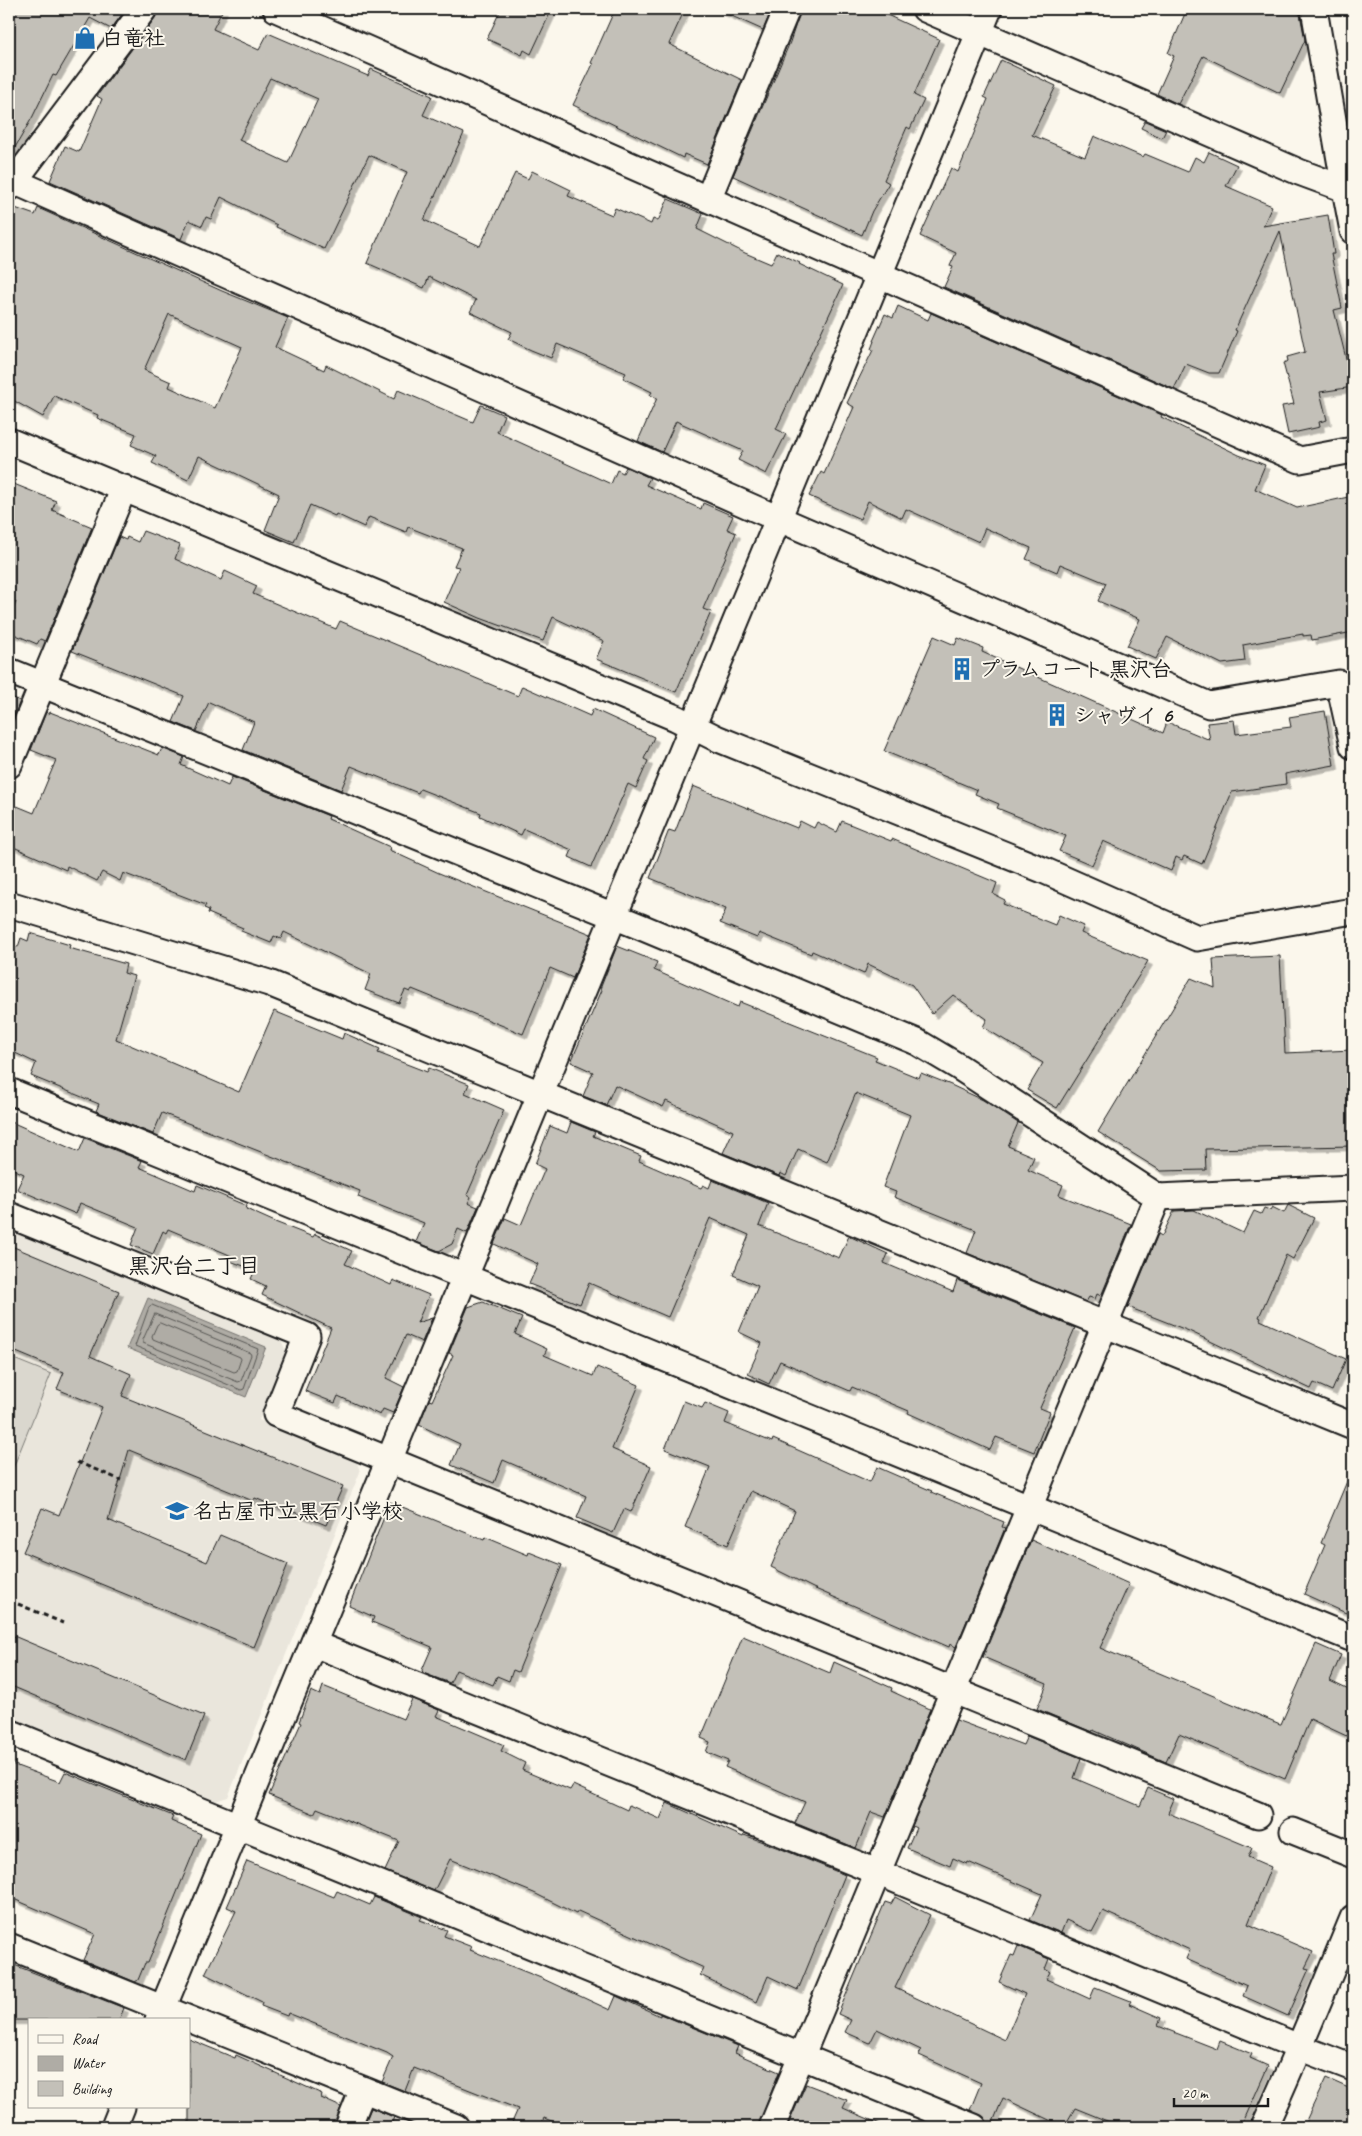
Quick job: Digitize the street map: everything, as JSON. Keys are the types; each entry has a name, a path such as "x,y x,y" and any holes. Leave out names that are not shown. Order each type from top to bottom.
{"street":[{"path":"144,9 11,183 1209,705 1340,683 1353,746"},
{"path":"276,9 1300,460 1353,450"},
{"path":"708,199 787,9"},
{"path":"925,9 1299,172 1346,189"},
{"path":"9,1946 160,2014 542,1095 989,9"},
{"path":"1314,9 1353,231"},
{"path":"9,441 676,718 693,727 1043,870 1197,938 1353,910"},
{"path":"9,765 124,488"},
{"path":"9,671 916,1042 960,1067 1158,1197 1353,1188"},
{"path":"9,904 269,983 1353,1426"},
{"path":"9,1091 1353,1639"},
{"path":"772,2127 1028,1506 1158,1197"},
{"path":"9,1215 307,1336 276,1414 1258,1814"},
{"path":"314,1644 877,1872 1353,2068"},
{"path":"9,1732 974,2127"},
{"path":"1293,1831 1353,1855"},
{"path":"1264,2127 1301,2048 1310,2021 1353,1918"},
{"path":"190,2025 456,2127"},
{"path":"348,2127 363,2090"},
{"path":"114,2127 122,2108"}],"path":[{"path":"77,1462 121,1480"},
{"path":"18,1604 63,1623"}],"shaded area":[{"name":"名古屋市立黒石小学校","path":"9,1226 279,1336 286,1351 259,1420 356,1459 360,1472 228,1797 212,1802 9,1719"},
{"path":"9,1357 51,1374 9,1478"}],"water":[{"path":"148,1298 266,1347 246,1397 127,1348"}],"building":[{"path":"13,9 126,9 111,29 90,18 56,76 53,75 33,116 9,158 9,20"},
{"path":"158,9 223,9 213,29 259,50 268,33 368,76 371,69 432,96 423,115 464,133 424,220 480,246 515,173 528,179 532,171 571,190 568,196 612,215 615,208 651,224 653,219 658,221 668,199 703,214 697,229 745,253 771,264 777,252 843,285 776,429 786,434 766,474 738,460 743,451 676,421 662,452 638,441 657,398 650,395 652,392 623,378 626,373 557,344 551,358 531,350 508,339 512,332 470,312 476,300 429,277 424,288 367,263 407,172 369,155 324,249 276,227 277,225 221,197 211,219 206,217 202,226 189,220 181,239 50,181 65,146 79,152 102,99 97,96 155,18","holes":["270,78 318,99 288,163 239,140"]},
{"path":"501,9 552,9 531,54 524,50 522,55 487,39"},
{"path":"615,9 685,9 669,44 742,80 707,164 684,154 683,158 573,105 593,64 591,63"},
{"path":"716,9 772,9 763,30"},
{"path":"801,9 889,9 887,15 939,39 914,95 924,100 910,129 907,127 884,180 889,183 872,211 862,235 733,176 790,42"},
{"path":"1187,9 1289,9 1300,14 1305,40 1280,93 1203,56 1178,104 1157,94 1174,56 1168,53"},
{"path":"1001,60 1056,86 1032,135 1085,157 1094,136 1143,157 1145,154 1188,172 1195,157 1204,162 1209,152 1237,165 1226,186 1272,206 1263,226 1328,215 1334,254 1331,254 1342,308 1334,310 1353,387 1320,392 1327,420 1319,422 1320,427 1288,434 1282,406 1294,404 1283,363 1288,361 1287,357 1305,352 1280,231 1235,330 1237,331 1219,373 1209,373 1186,364 1174,389 944,287 953,267 950,266 956,253 920,236 951,168 958,172 988,99 984,97"},
{"path":"1145,121 1166,130 1162,138 1141,128"},
{"path":"15,208 35,215 38,208 222,291 288,318 275,347 324,370 326,365 394,399 398,390 473,422 481,405 504,415 497,432 611,484 617,470 623,473 626,467 650,478 646,485 701,509 703,503 733,516 727,529 736,533 703,609 711,612 676,692 596,659 604,641 553,617 543,641 480,618 444,602 459,567 454,566 462,548 408,527 406,532 369,517 364,527 310,505 294,542 265,530 279,494 199,456 188,480 152,463 156,456 131,445 136,434 97,418 98,415 54,396 43,417 9,398 9,221","holes":["169,314 242,347 215,408 169,387 171,382 144,370"]},
{"path":"898,306 928,320 931,313 1162,415 1161,417 1239,455 1265,465 1255,489 1297,508 1353,496 1353,632 1312,640 1311,635 1303,636 1303,634 1243,645 1245,661 1222,664 1167,637 1156,659 1127,646 1140,619 1098,601 1106,583 1060,564 1057,572 1026,559 1031,548 985,528 979,542 906,509 902,518 868,501 860,519 809,496 821,472 824,474 854,407 847,403 873,350 871,349 873,341 885,314 893,318"},
{"path":"9,482 56,501 52,510 92,527 45,641 40,639 37,644 9,632 9,620 16,602 9,599"},
{"path":"143,531 180,545 175,559 221,580 225,571 257,586 253,594 336,629 340,621 518,696 522,686 590,716 593,709 654,737 644,759 648,761 636,788 628,784 591,867 569,857 572,850 524,829 521,835 480,816 481,813 420,789 418,793 351,766 341,790 243,750 254,722 209,702 196,731 173,722 184,696 72,651 119,537 126,540 127,537 138,542"},
{"path":"934,636 955,645 958,638 983,648 982,652 1163,733 1167,722 1210,740 1207,723 1234,720 1236,734 1291,727 1289,717 1325,711 1334,765 1285,774 1286,784 1232,792 1202,864 1184,856 1182,860 1176,857 1171,871 1103,841 1092,865 1059,851 1066,836 997,808 999,804 975,794 977,790 884,751"},
{"path":"9,696 20,701 9,728"},
{"path":"46,712 159,755 162,748 184,757 181,765 228,786 232,777 329,816 328,819 390,847 389,850 439,873 591,934 573,978 550,968 523,1034 412,989 410,992 405,990 399,1003 365,990 371,974 284,932 281,939 274,936 271,943 241,931 243,928 208,913 209,910 204,908 206,905 123,873 120,881 102,872 97,881 67,866 66,870 9,845 9,824 17,806 34,813 56,760 31,750"},
{"path":"693,786 797,828 800,821 814,828 817,822 837,832 842,821 891,841 892,839 997,883 993,894 1005,900 1003,904 1055,925 1059,915 1084,926 1081,933 1148,961 1057,1108 1027,1090 1043,1063 983,1027 987,1019 953,995 932,1014 912,985 868,964 864,974 812,951 811,954 759,933 757,938 720,923 726,909 650,878 669,830 675,832"},
{"path":"30,933 70,945 69,948 126,964 124,973 134,976 116,1039 239,1092 274,1011 342,1039 344,1033 380,1049 378,1053 427,1072 429,1068 469,1084 465,1093 504,1110 467,1195 471,1197 468,1203 478,1207 467,1233 458,1229 452,1244 439,1251 416,1242 424,1223 358,1197 360,1191 162,1113 153,1134 96,1111 99,1104 31,1076 36,1063 9,1050 9,945 18,947 21,938 28,941"},
{"path":"617,946 657,962 654,970 738,1007 740,1002 877,1057 875,1060 919,1078 921,1073 951,1085 983,1100 1018,1123 1008,1146 1034,1157 1028,1170 1063,1185 1059,1195 1131,1224 1101,1296 1097,1294 1095,1299 1089,1297 1086,1302 967,1253 976,1230 894,1197 896,1192 883,1187 910,1115 856,1093 827,1162 798,1149 786,1176 780,1173 779,1176 723,1153 733,1131 666,1101 663,1107 615,1085 606,1105 583,1096 593,1072 571,1062 602,990 600,989"},
{"path":"1280,956 1285,1053 1353,1050 1353,1146 1205,1149 1206,1170 1161,1171 1098,1132 1191,978 1215,988 1213,959"},
{"path":"9,1121 79,1152 85,1138 142,1161 139,1167 195,1191 197,1185 247,1206 246,1209 275,1222 313,1237 315,1234 352,1251 345,1264 391,1285 393,1280 429,1295 417,1323 432,1318 422,1342 406,1335 386,1378 404,1387 393,1413 383,1409 380,1415 338,1396 335,1403 305,1391 331,1328 262,1295 266,1286 251,1279 255,1270 230,1261 232,1256 168,1229 166,1233 163,1231 153,1254 131,1245 138,1227 80,1203 76,1214 17,1189 24,1174 9,1167"},
{"path":"571,1122 595,1132 593,1136 641,1156 639,1161 701,1188 703,1185 709,1188 712,1180 768,1203 759,1226 839,1258 849,1236 888,1254 884,1263 953,1292 957,1280 1075,1328 1040,1408 1050,1412 1034,1452 996,1437 990,1450 908,1413 909,1411 852,1387 850,1391 780,1361 769,1384 748,1374 762,1343 739,1332 758,1286 733,1275 749,1235 710,1218 668,1317 589,1283 580,1304 529,1284 538,1264 494,1244 505,1218 521,1225 545,1169 535,1164 550,1126 567,1133"},
{"path":"1288,1205 1314,1218 1293,1259 1286,1255 1259,1317 1261,1318 1260,1320 1346,1359 1332,1391 1314,1383 1311,1389 1189,1331 1128,1307 1158,1234 1162,1236 1174,1211 1194,1210 1243,1233 1254,1211 1261,1214 1264,1208 1270,1210 1272,1207 1284,1213"},
{"path":"9,1245 119,1291 90,1356 131,1374 122,1396 343,1486 326,1525 255,1498 253,1501 129,1450 108,1520 207,1562 220,1535 288,1564 254,1647 23,1552 42,1508 59,1515 102,1407 57,1389 64,1372 9,1349"},
{"path":"483,1302 522,1318 515,1334 547,1349 544,1355 593,1376 597,1367 639,1385 612,1449 651,1466 631,1512 624,1509 613,1533 577,1518 586,1496 503,1460 494,1483 451,1465 460,1444 419,1425 429,1400 432,1401 453,1355 449,1353 468,1307"},
{"path":"684,1401 702,1408 705,1403 729,1413 725,1423 772,1442 773,1439 870,1482 877,1467 1004,1522 1002,1527 1005,1528 956,1647 950,1644 949,1647 813,1588 771,1567 795,1511 751,1491 728,1545 685,1527 710,1467 665,1449"},
{"path":"1353,1467 1353,1596 1346,1613 1304,1594 1325,1545 1321,1543"},
{"path":"390,1502 484,1540 485,1537 528,1555 529,1552 562,1565 518,1672 513,1670 509,1681 497,1676 493,1685 456,1670 450,1683 423,1673 422,1670 432,1647 372,1622 374,1617 349,1606"},
{"path":"1031,1540 1129,1584 1100,1648 1280,1724 1316,1644 1341,1655 1330,1681 1353,1692 1353,1739 1310,1719 1285,1779 1179,1734 1166,1762 1093,1730 1092,1732 1037,1709 1047,1684 983,1657"},
{"path":"9,1634 204,1716 186,1760 9,1685"},
{"path":"743,1636 830,1673 834,1662 892,1688 891,1691 930,1709 885,1817 871,1812 856,1848 795,1823 805,1802 725,1767 728,1761 706,1752 710,1742 701,1738"},
{"path":"323,1686 403,1719 412,1699 439,1710 436,1716 504,1745 501,1751 525,1763 522,1770 570,1790 573,1785 627,1810 629,1805 660,1819 667,1803 743,1837 744,1835 845,1875 798,1990 768,1976 757,2002 700,1975 704,1968 578,1911 576,1914 534,1893 450,1859 434,1891 385,1871 399,1841 317,1808 314,1814 269,1795 301,1723 299,1722 311,1691 320,1695"},
{"path":"956,1720 1023,1745 1027,1736 1081,1758 1074,1778 1140,1806 1148,1788 1174,1799 1168,1813 1252,1848 1248,1857 1271,1867 1248,1924 1313,1952 1305,1968 1309,1969 1288,2016 1243,1996 1247,1986 1186,1959 1190,1950 1103,1911 1092,1932 1066,1920 1061,1933 1030,1920 1042,1894 968,1862 967,1864 953,1858 950,1866 907,1848 916,1828 912,1826"},
{"path":"9,1763 60,1782 65,1772 173,1816 171,1821 201,1834 148,1963 145,1963 138,1980 135,1982 83,1960 95,1934 9,1897"},
{"path":"247,1861 334,1897 337,1891 370,1905 374,1897 422,1917 420,1920 447,1930 444,1936 472,1947 470,1950 541,1978 610,2010 616,1996 660,2016 660,2014 738,2046 735,2053 779,2072 758,2127 566,2127 544,2118 540,2127 510,2127 518,2109 414,2068 405,2091 382,2082 393,2057 387,2053 288,2013 287,2016 261,2006 262,2002 205,1974 236,1911 227,1907"},
{"path":"895,1897 930,1915 895,1988 1005,2040 1025,1994 999,1982 1011,1955 1014,1956 1018,1946 1049,1959 1045,1969 1050,1972 1046,1979 1090,1999 1095,1987 1131,2001 1129,2004 1161,2018 1158,2026 1217,2049 1220,2041 1252,2054 1250,2058 1268,2066 1241,2127 1122,2127 1075,2108 1064,2127 1003,2098 991,2127 988,2127 985,2118 970,2110 981,2083 919,2055 921,2050 877,2029 870,2043 845,2032 851,2020 838,2014 885,1902 891,1904"},
{"path":"9,1963 124,2008 120,2018 28,2018 28,2020 9,2020"},
{"path":"190,2039 235,2058 236,2055 322,2094 321,2098 341,2107 334,2127 189,2127"},
{"path":"1326,2078 1353,2090 1353,2127 1303,2127"},
{"path":"806,2084 847,2100 843,2108 887,2127 787,2127"},
{"path":"371,2108 394,2117 390,2127 363,2127"}],"place":[{"name":"白竜社","path":"85,38"},
{"name":"プラムコート 黒沢台","path":"962,669"},
{"name":"シャヴイ 6","path":"1057,715"},
{"name":"名古屋市立黒石小学校","path":"177,1511"}],"district":[{"name":"黒沢台二丁目","path":"194,1266"}]}
